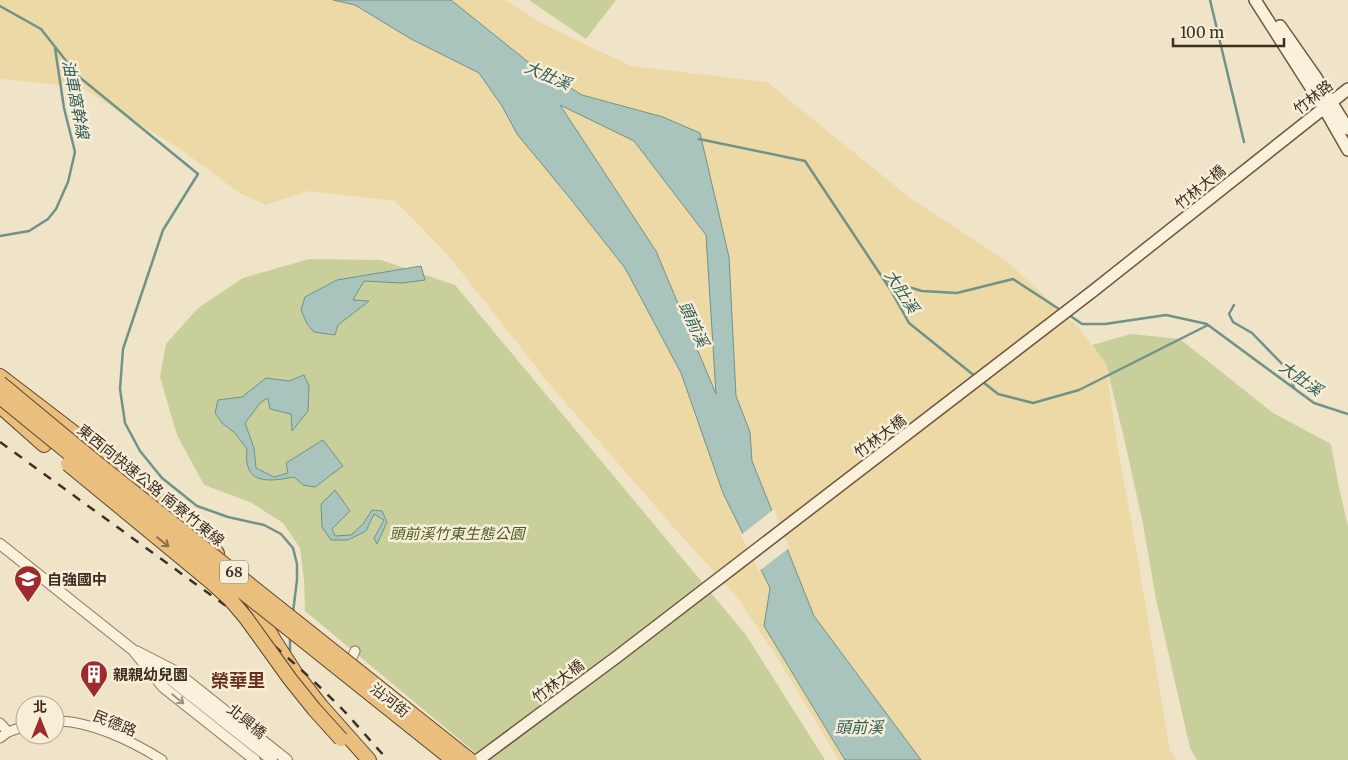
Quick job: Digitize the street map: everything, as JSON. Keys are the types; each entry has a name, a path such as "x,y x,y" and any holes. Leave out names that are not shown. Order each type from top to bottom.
{"highway":[{"path":"0,376 98,451 200,535 225,560 243,584 274,640 296,674 321,706 369,760"},
{"name":"東西向快速公路 南寮竹東線","path":"0,384 470,760"},
{"name":"東西向快速公路 南寮竹東線","path":"0,397 453,760"},
{"path":"0,406 51,451 230,599 314,709 361,760"}],"main road":[{"path":"1255,0 1327,106 1348,129"},
{"path":"1263,0 1315,76 1348,150"},
{"name":"竹林路","path":"1296,129 1348,89"},
{"name":"竹林大橋","path":"478,760 626,650 1085,297 1296,129"}],"street":[{"path":"0,544 133,650 163,686 255,760"},
{"path":"133,650 175,671 286,760"},
{"name":"北興橋","path":"133,650 272,760"},
{"name":"沿河街","path":"355,651 348,666 347,684 444,760"},
{"name":"民德路","path":"65,721 92,727 119,738 162,760"},
{"path":"0,723 8,732"},
{"path":"0,738 15,730"}],"green space":[{"path":"529,0 616,0 586,39"},
{"name":"頭前溪竹東生態公園","path":"309,259 381,260 455,285 746,635 825,760 484,760 305,611 300,548 283,523 250,502 204,485 177,435 160,377 166,344 198,308 243,278"},
{"path":"1131,334 1180,339 1273,413 1331,444 1348,526 1348,760 1197,760 1190,748 1156,599 1143,524 1124,438 1106,364 1092,345"}],"sand":[{"path":"0,0 505,0 543,24 631,66 767,82 910,198 1008,262 1077,326 1106,363 1117,445 1170,751 1176,760 839,760 775,654 736,596 551,386 448,255 395,201 309,191 265,205 238,192 183,151 81,87 0,79"}],"water":[{"name":"頭前溪","path":"333,0 451,0 527,61 582,95 663,117 700,133 729,257 736,396 750,432 752,461 814,616 921,760 845,760 764,626 770,588 723,493 681,373 625,268 517,134 502,106 479,73 411,39 355,5","holes":["560,105 634,141 706,235 716,394 656,251"]},
{"path":"421,266 425,280 402,283 364,281 353,300 369,301 338,325 335,335 314,332 307,324 301,310 305,297 337,280"},
{"path":"304,375 309,386 308,411 292,431 291,414 270,409 268,398 261,402 245,423 254,448 256,468 274,477 288,473 286,463 323,440 343,466 315,487 303,485 294,477 266,480 253,475 247,461 247,449 235,433 222,423 215,413 218,400 242,397 266,378 289,381"},
{"path":"335,490 350,511 332,529 335,536 351,535 363,524 372,510 382,511 387,522 377,544 374,538 384,520 374,514 366,531 348,540 331,540 322,527 321,504"}],"pier":[{"path":"774,509 789,548 759,571 741,535"}],"waterway":[{"path":"1210,0 1244,142"},
{"path":"0,6 41,29 78,76 198,174 163,230 123,349 120,389 125,423 140,451 162,478 197,506 228,517 264,525 281,534 293,548 297,564 293,612"},
{"name":"油車窩幹線","path":"0,236 29,231 48,219 56,209 68,182 75,152 64,108 55,48"},
{"name":"大肚溪","path":"699,139 805,161 890,289 909,323 976,377"},
{"path":"885,280 922,291 957,293 1013,279 1062,311"},
{"path":"1234,305 1229,314 1233,322 1252,333 1285,367 1294,387"},
{"path":"1069,315 1082,324 1105,324 1166,315 1207,324"},
{"name":"大肚溪","path":"983,382 998,394 1033,403 1079,390 1208,325 1314,403 1348,414"},
{"path":"290,637 290,654"}],"railway":[{"path":"0,442 241,618 330,697 388,760"}],"place":[{"name":"自強國中","path":"28,603"},
{"name":"親親幼兒園","path":"94,698"}],"district":[{"name":"榮華里","path":"238,680"}]}
